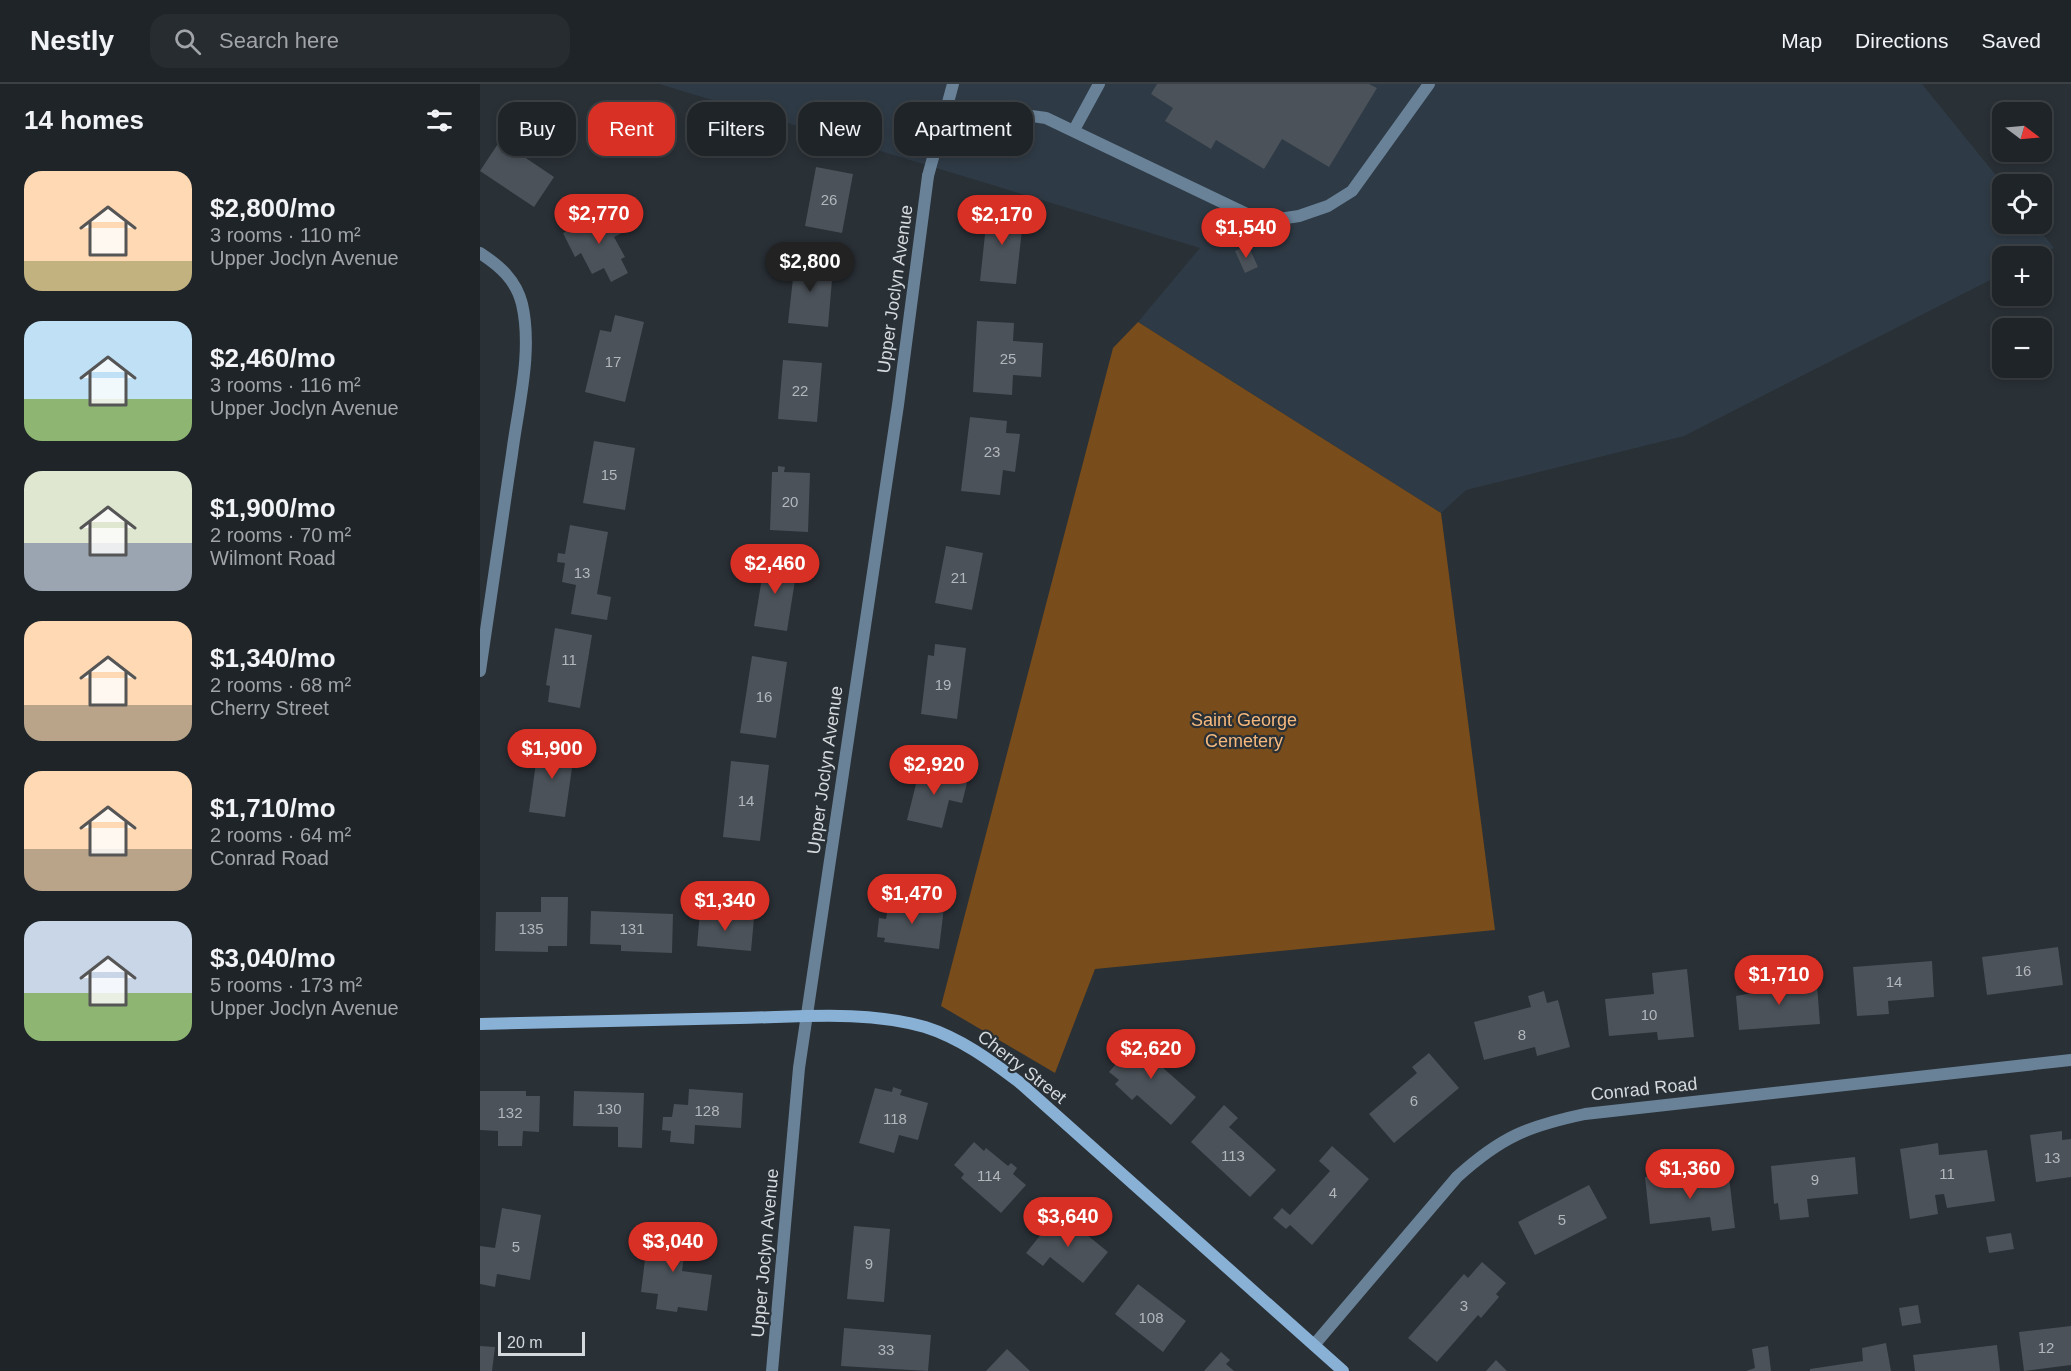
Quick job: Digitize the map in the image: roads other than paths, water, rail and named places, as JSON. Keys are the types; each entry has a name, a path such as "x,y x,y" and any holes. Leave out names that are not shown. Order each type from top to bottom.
{"street":[{"name":"Upper Joclyn Avenue","path":"949,102 953,84"},
{"path":"1074,130 1099,84"},
{"path":"1033,116 1046,118 1074,130 1251,216 1273,220 1299,216 1328,206 1352,191 1429,84"},
{"name":"Upper Joclyn Avenue","path":"772,1371 798,1080 898,405 928,176 935,156"},
{"path":"480,253 496,263 512,279 521,303 525,330 521,386 480,671"},
{"name":"Cherry Street","path":"480,1024 807,1017 865,1018 925,1028 951,1037 973,1049 1018,1082 1343,1371"},
{"name":"Conrad Road","path":"1314,1345 1457,1177 1480,1156 1530,1128 1585,1114 2071,1060"}],"park label":[{"name":"Saint George Cemetery","path":"1244,730"}]}
